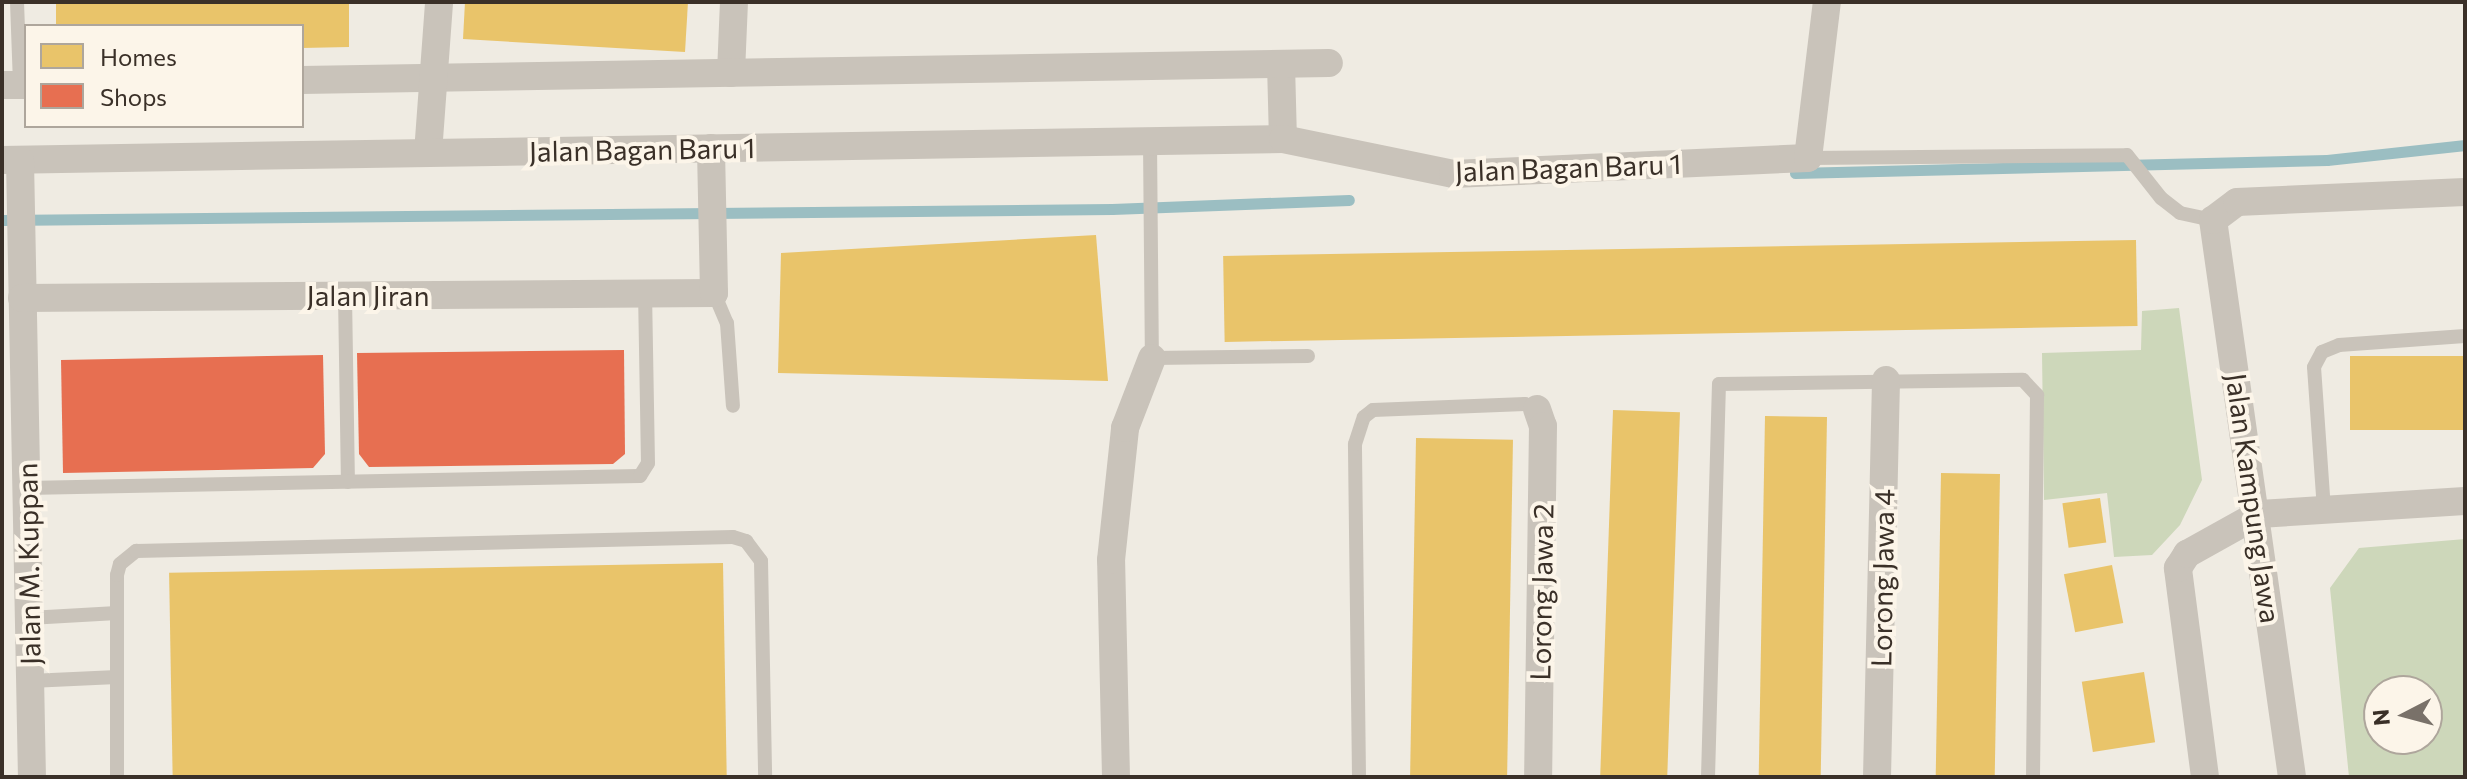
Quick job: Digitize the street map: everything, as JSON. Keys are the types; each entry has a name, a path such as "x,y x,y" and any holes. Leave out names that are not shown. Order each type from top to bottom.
{"street":[{"path":"428,153 439,2"},
{"path":"731,73 734,2"},
{"path":"1808,158 1827,2"},
{"path":"304,80 1329,63"},
{"path":"1281,64 1283,139"},
{"name":"Jalan Bagan Baru 1","path":"11,160 1283,139 1453,174 1808,158"},
{"path":"711,148 714,293"},
{"name":"Jalan M. Kuppan","path":"11,160 20,202 32,777"},
{"path":"2213,220 2237,202 2465,192"},
{"name":"Jalan Kampung Jawa","path":"2213,220 2259,514 2292,777"},
{"name":"Jalan Jiran","path":"22,298 714,293"},
{"path":"1116,777 1111,560 1125,428 1152,358"},
{"name":"Lorong Jawa 4","path":"1877,777 1886,380"},
{"name":"Lorong Jawa 2","path":"1537,409 1543,426 1538,777"},
{"path":"2205,777 2178,568 2187,554 2259,514 2465,501"}],"lane":[{"path":"16,85 17,2"},
{"path":"1150,141 1152,358 1308,356"},
{"path":"1808,158 2127,155 2147,182 2180,213 2213,220"},
{"path":"714,293 727,323 733,406"},
{"path":"26,488 640,476 648,463 645,294"},
{"path":"345,295 348,482"},
{"path":"2324,510 2314,367 2322,352 2339,345 2465,336"},
{"path":"1708,777 1719,384 1886,380 2023,380 2037,395 2033,777"},
{"path":"1359,777 1355,444 1364,417 1373,410 1525,404 1537,409"},
{"path":"117,777 120,564 146,548 733,537 746,541 761,561 765,777"},
{"path":"29,618 117,613"},
{"path":"30,681 117,677"}],"green space":[{"path":"2179,308 2202,480 2180,525 2152,555 2114,557 2107,493 2044,500 2042,353 2141,350 2142,311"},
{"path":"2465,539 2465,777 2349,777 2330,588 2359,548"}],"building: Homes":[{"path":"56,2 349,2 349,47 304,48 304,24 56,24"},
{"path":"465,2 688,2 685,52 463,39"},
{"path":"1096,235 1108,381 778,373 781,253"},
{"path":"2136,240 2138,326 1225,342 1223,256"},
{"path":"2350,356 2465,356 2465,430 2350,430"},
{"path":"1613,410 1680,412 1667,777 1600,777"},
{"path":"1765,416 1827,417 1821,777 1759,777"},
{"path":"1416,438 1513,440 1507,777 1410,777"},
{"path":"1941,473 2000,474 1995,777 1936,777"},
{"path":"2100,498 2106,543 2069,548 2062,503"},
{"path":"723,563 727,777 173,777 169,573"},
{"path":"2112,565 2123,623 2075,632 2064,574"},
{"path":"2144,672 2155,742 2093,752 2082,682"}],"building: Shops":[{"path":"624,350 625,454 613,464 369,467 359,454 357,353"},
{"path":"323,355 325,454 313,468 63,473 61,360"}],"waterway":[{"path":"1795,173 2327,160 2465,145"},
{"path":"2,220 1112,209 1349,200"}]}
